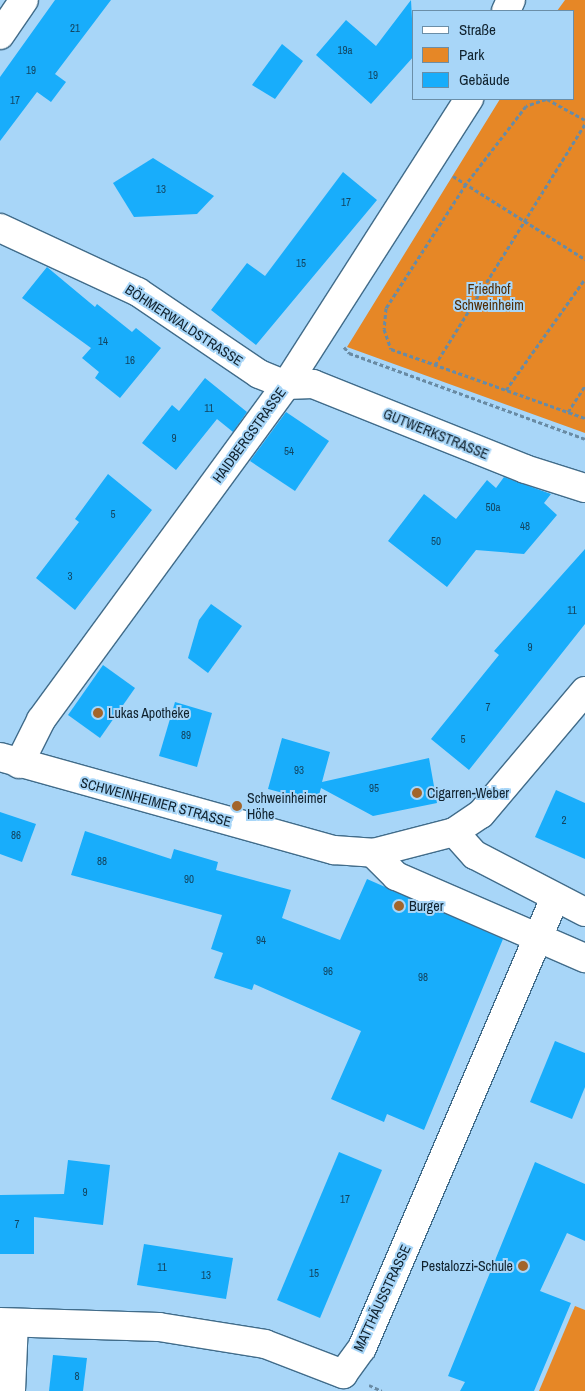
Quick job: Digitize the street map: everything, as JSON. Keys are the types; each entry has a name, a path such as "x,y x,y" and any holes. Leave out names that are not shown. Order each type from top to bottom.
{"street":[{"path":"0,35 24,0"},
{"name":"HAIDBERGSTRASSE","path":"10,761 286,384 468,100"},
{"name":"BÖHMERWALDSTRASSE","path":"0,228 138,292 259,374 286,384"},
{"name":"GUTWERKSTRASSE","path":"286,384 313,384 525,469 585,488"},
{"path":"585,691 480,814 454,832 475,855 585,912"},
{"name":"SCHWEINHEIMER STRASSE","path":"10,761 334,850 373,853 454,832"},
{"path":"373,853 396,876 539,936 585,958"},
{"name":"MATTHÄUSSTRASSE","path":"7,1322 159,1327 265,1344 343,1374 362,1348 555,898"},
{"path":"7,1322 11,1391"}],"path":[{"path":"544,100 526,106 466,184 386,308 384,329 391,349 585,418"},
{"path":"435,365 585,122 549,100"},
{"path":"429,161 585,259"},
{"path":"506,390 585,279"},
{"path":"325,324 349,353 585,439"},
{"path":"568,412 585,386"}],"green space":[{"name":"Friedhof Schweinheim","path":"565,0 585,0 585,433 347,347 499,100 575,100 575,10 558,10"},
{"path":"575,1306 585,1310 585,1391 539,1391"}],"building":[{"path":"55,0 111,0 55,74 66,82 51,102 37,92 0,141 0,77"},
{"path":"411,0 412,58 371,104 316,55 346,20 376,46"},
{"path":"282,44 303,61 275,99 252,85"},
{"path":"153,158 214,196 197,214 134,217 113,183"},
{"path":"343,172 377,200 256,345 211,310 247,263 265,276"},
{"path":"47,267 95,307 97,304 132,332 136,328 161,348 120,398 95,378 99,372 82,358 91,348 22,298"},
{"path":"205,378 247,412 233,432 217,419 176,470 142,443 172,405 179,411"},
{"path":"286,412 329,441 295,491 250,461"},
{"path":"108,474 152,510 75,610 36,578 79,522 75,519"},
{"path":"504,477 551,494 544,503 557,515 524,554 476,550 447,587 388,541 424,494 456,519 487,480 496,488"},
{"path":"585,549 585,624 469,770 431,739 499,655 494,651"},
{"path":"211,604 242,626 208,673 188,658 199,620"},
{"path":"103,665 135,688 100,738 68,715"},
{"path":"175,702 212,713 197,767 159,756"},
{"path":"282,738 330,752 322,782 429,758 437,803 373,816 321,788 317,802 268,789"},
{"path":"556,790 585,803 585,859 535,837"},
{"path":"0,812 36,824 22,862 0,854"},
{"path":"85,831 171,859 174,849 218,862 216,870 291,890 282,918 340,940 367,879 503,939 424,1130 387,1114 384,1122 331,1099 361,1031 254,984 252,990 214,978 223,953 211,949 222,915 71,875"},
{"path":"555,1041 585,1053 585,1087 572,1119 530,1102"},
{"path":"339,1152 382,1170 320,1318 277,1300"},
{"path":"68,1160 110,1165 103,1225 34,1217 34,1254 0,1254 0,1195 64,1194"},
{"name":"Pestalozzi-Schule","path":"535,1162 585,1184 585,1241 567,1233 540,1291 571,1303 534,1391 460,1391 465,1382 448,1376"},
{"path":"144,1244 233,1258 226,1299 137,1285"},
{"path":"53,1355 87,1358 83,1391 49,1391"}],"place":[{"name":"Lukas Apotheke","path":"98,713"},
{"name":"Cigarren-Weber","path":"417,793"},
{"name":"Schweinheimer Höhe","path":"237,806"},
{"name":"Burger","path":"399,906"},
{"name":"Pestalozzi-Schule","path":"523,1266"}]}
